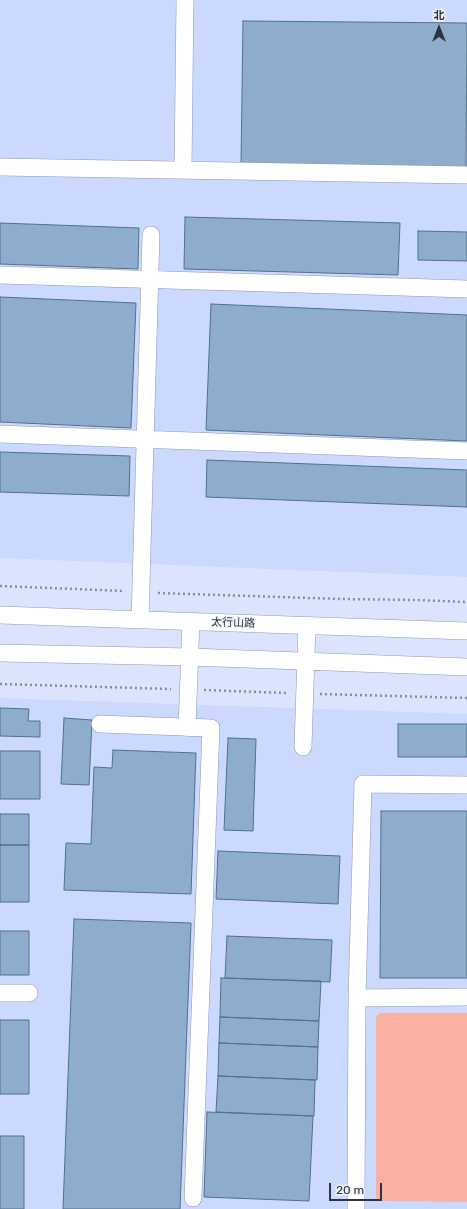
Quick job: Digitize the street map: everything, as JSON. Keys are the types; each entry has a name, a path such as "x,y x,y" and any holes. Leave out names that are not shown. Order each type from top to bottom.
{"street":[{"path":"184,170 185,0"},
{"path":"0,167 467,175"},
{"path":"140,620 151,235"},
{"path":"0,275 467,289"},
{"path":"0,434 467,451"},
{"name":"太行山路","path":"0,615 467,631"},
{"path":"187,728 191,621"},
{"path":"303,747 307,625"},
{"path":"0,653 190,657 467,667"},
{"path":"100,724 211,728 193,1198"},
{"path":"356,1209 357,998 363,784 467,785"},
{"path":"0,993 29,993"},
{"path":"357,998 467,997"}],"path":[{"path":"0,586 342,599 467,602"},
{"path":"0,684 467,698"}],"shaded area":[{"path":"0,0 467,0 467,577 0,558"},
{"path":"0,698 467,714 467,1209 0,1209"},
{"path":"380,1013 467,1013 467,1202 380,1201 376,1198 376,1017"}],"building":[{"path":"243,21 467,23 466,167 241,165"},
{"path":"185,217 400,223 398,275 184,269"},
{"path":"0,223 139,228 138,269 0,264"},
{"path":"418,231 467,232 467,261 418,260"},
{"path":"0,297 136,303 131,428 0,422"},
{"path":"211,304 467,315 467,441 206,430"},
{"path":"0,452 130,456 129,496 0,492"},
{"path":"207,460 467,470 467,507 206,497"},
{"path":"0,708 29,709 28,721 40,721 40,737 0,736"},
{"path":"64,718 92,720 89,785 61,784"},
{"path":"398,724 467,724 467,757 398,757"},
{"path":"228,738 256,739 253,831 224,830"},
{"path":"113,750 196,753 191,894 64,890 66,843 91,844 94,767 112,768"},
{"path":"0,751 40,751 40,799 0,799"},
{"path":"381,811 467,811 467,978 380,978"},
{"path":"0,814 29,814 29,845 0,845"},
{"path":"0,845 29,845 29,902 0,902"},
{"path":"218,851 340,856 338,904 216,899"},
{"path":"74,919 191,923 180,1209 63,1209"},
{"path":"0,931 29,931 29,975 0,975"},
{"path":"227,936 332,940 330,982 225,978"},
{"path":"221,978 321,981 319,1021 220,1017"},
{"path":"220,1017 319,1021 318,1047 219,1043"},
{"path":"0,1020 29,1020 29,1094 0,1094"},
{"path":"219,1043 318,1047 317,1080 218,1076"},
{"path":"218,1076 315,1080 314,1116 216,1112"},
{"path":"207,1112 313,1116 309,1201 204,1197"},
{"path":"0,1136 24,1136 24,1209 0,1209"}]}
